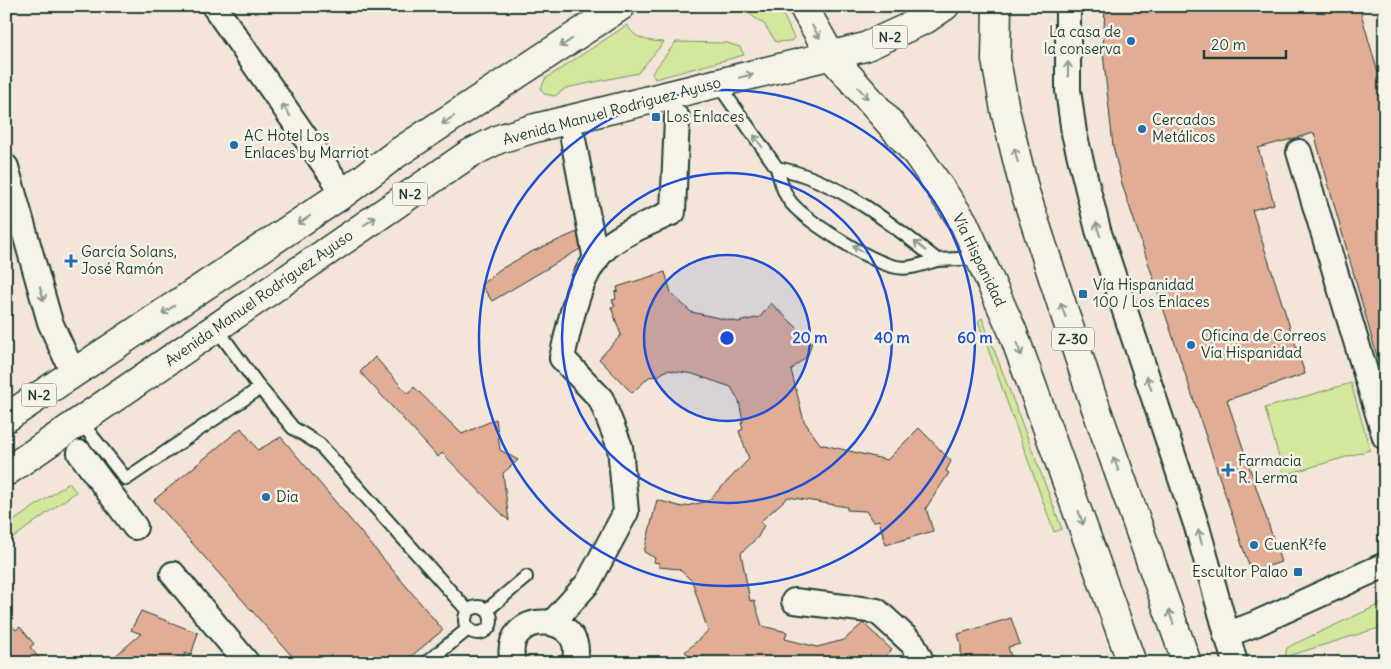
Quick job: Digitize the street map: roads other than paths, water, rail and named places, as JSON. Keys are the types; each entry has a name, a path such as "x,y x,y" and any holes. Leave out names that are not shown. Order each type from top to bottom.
{"highway":[{"name":"Vía Hispanidad","path":"803,6 831,56 917,154 964,223 1012,330 1042,407 1132,663"},
{"name":"Avenida Manuel Rodríguez Ayuso","path":"6,472 217,329 469,154 492,143 535,128 865,47 926,19 945,6"},
{"name":"Z-30","path":"997,6 996,60 1005,110 1025,192 1092,394 1187,663"},
{"name":"N-2","path":"6,418 344,193 403,149 606,11"},
{"path":"73,373 96,387 121,393"}],"street":[{"path":"214,6 344,193"},
{"path":"1068,6 1068,90 1074,133 1098,230 1197,527 1235,663"},
{"path":"553,622 588,584 626,512 620,447 601,399 562,358 576,295 596,260 606,247 618,238 673,212 677,118"},
{"path":"573,140 596,260"},
{"path":"1299,152 1385,437"},
{"path":"6,167 17,248 73,373"},
{"path":"80,453 135,528"},
{"path":"1226,635 1255,624 1385,565"},
{"path":"173,574 247,663"},
{"path":"794,601 877,611 913,644 922,663"},
{"path":"509,661 515,637 531,624 542,621 553,622 571,636 575,646 574,663"}],"lane":[{"path":"718,84 777,168 782,188 802,215 831,234 893,266 908,268 937,260 981,258"},
{"path":"777,168 801,172 823,182 901,230 937,260"},
{"path":"217,329 260,388 293,428 319,444 468,610"},
{"path":"80,421 126,479 260,388"},
{"path":"487,610 526,577"},
{"path":"468,610 474,607 487,610"},
{"path":"468,610 465,623 468,629"},
{"path":"468,629 481,632 487,629 490,616 487,610"},
{"path":"426,663 468,629"}],"place":[{"name":"La casa de la conserva","path":"1131,41"},
{"name":"Los Enlaces","path":"656,117"},
{"name":"Cercados Metálicos","path":"1142,129"},
{"name":"AC Hotel Los Enlaces by Marriot","path":"234,145"},
{"name":"García Solans, José Ramón","path":"71,261"},
{"name":"Vía Hispanidad 100 / Los Enlaces","path":"1083,294"},
{"name":"Oficina de Correos Vía Hispanidad","path":"1191,345"},
{"name":"Farmacia R. Lerma","path":"1228,470"},
{"name":"Dia","path":"266,497"},
{"name":"CuenK²fe","path":"1254,545"},
{"name":"Escultor Palao","path":"1298,572"}]}
